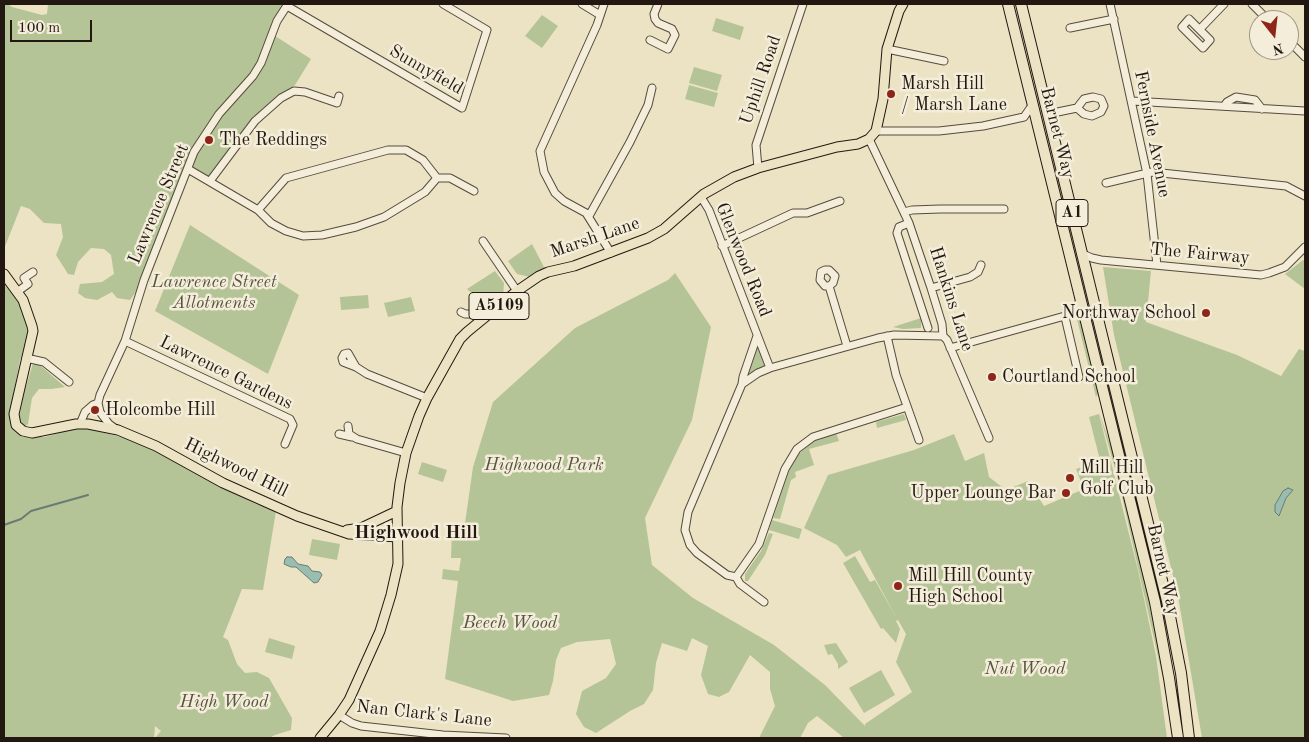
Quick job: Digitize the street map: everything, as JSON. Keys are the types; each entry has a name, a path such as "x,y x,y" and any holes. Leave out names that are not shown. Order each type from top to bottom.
{"highway":[{"name":"Barnet Way","path":"1008,4 1155,602 1178,738"},
{"name":"Barnet Way","path":"1020,4 1167,600 1181,673 1189,738"}],"main road":[{"path":"869,139 876,131 883,99 887,49 898,10 903,4"},
{"name":"Marsh Lane","path":"398,537 397,511 400,483 406,453 419,416 427,398 460,340 486,316 517,290 539,276 611,253 648,238 664,229 701,197 734,176 837,147 858,144 869,139"},
{"path":"4,274 24,300 32,326 26,358"},
{"name":"Highwood Hill","path":"26,358 14,414 16,425 23,431 32,433 80,424 118,430 156,446 237,490 297,516 349,534 398,537"},
{"path":"342,531 361,528 397,511"},
{"path":"383,518 397,522"},
{"name":"A5109","path":"320,738 339,715 352,694 380,631 398,564 398,537"}],"street":[{"name":"Sunnyfield","path":"287,5 462,108 486,30 443,4"},
{"path":"582,4 600,15"},
{"path":"604,4 597,25 540,151 544,172 555,194 586,213 611,253"},
{"path":"650,40 668,49 675,35 672,29 658,23 655,19 654,14 658,4"},
{"name":"Uphill Road","path":"758,168 756,145 803,4"},
{"path":"1200,29 1224,4"},
{"name":"Lawrence Street","path":"80,424 85,412 98,403 125,341 144,280 194,152 219,114 253,76 261,63 277,21 287,5"},
{"name":"Fernside Avenue","path":"1112,5 1147,174 1157,265"},
{"path":"1070,28 1114,19"},
{"path":"887,49 944,61"},
{"path":"588,216 630,142 648,105 652,88"},
{"path":"210,181 255,121 281,98 294,91 305,92 337,103 339,96"},
{"path":"1132,101 1305,111"},
{"path":"876,131 939,132 982,126 1024,117 1033,104"},
{"path":"1048,114 1077,108"},
{"name":"Hankins Lane","path":"869,139 909,223 942,324 943,336 989,438"},
{"path":"258,210 286,178 388,150 406,150 423,160 437,178"},
{"path":"188,169 258,210 271,223 286,231 304,236 322,235 384,218 425,192 437,178 450,178 474,191"},
{"path":"1106,183 1152,172 1286,186 1305,196"},
{"name":"Glenwood Road","path":"701,197 709,210 770,368"},
{"path":"722,246 793,213 807,213 840,201"},
{"path":"904,212 940,209 1004,210"},
{"name":"Hankins Lane","path":"909,223 899,227 897,232 928,328"},
{"path":"483,242 517,290"},
{"name":"The Fairway","path":"1083,254 1101,260 1261,275 1278,271 1285,267 1305,247"},
{"path":"931,288 970,277 978,272 981,265"},
{"path":"17,292 28,284 24,278 33,272"},
{"path":"829,286 847,346"},
{"path":"950,348 1068,316 1081,299"},
{"path":"461,312 469,314 480,310 486,316"},
{"path":"1068,316 1079,377"},
{"name":"Glenwood Road","path":"736,577 726,575 696,553 686,537 686,522 688,512 727,424 757,336"},
{"path":"887,336 896,375 919,440"},
{"path":"742,384 758,373 770,368 887,336 943,336"},
{"name":"Lawrence Gardens","path":"125,341 290,418 293,425 285,444"},
{"path":"26,358 44,362 69,382"},
{"path":"356,367 367,374 427,398"},
{"path":"98,403 100,412 109,424 118,430"},
{"path":"764,602 740,584 736,577 759,544 785,469 797,449 813,437 907,407"},
{"path":"348,426 348,431 352,437"},
{"path":"340,434 406,453"},
{"name":"Nan Clark's Lane","path":"339,715 361,726 443,735 506,738"}],"green space":[{"path":"4,4 42,15 47,14 48,4 288,4 272,34 311,59 295,85 254,122 210,177 190,166 144,280 130,300 117,298 112,292 97,300 85,298 78,293 80,284 102,282 114,274 111,255 104,249 91,248 78,262 74,275 68,274 56,255 63,237 61,224 44,223 30,209 21,206 4,249"},
{"path":"542,15 558,26 542,48 525,36"},
{"path":"716,18 744,27 740,40 712,31"},
{"path":"694,67 722,75 717,91 689,83"},
{"path":"689,85 718,93 714,107 685,99"},
{"name":"Lawrence Street Allotments","path":"190,225 299,295 268,374 155,311"},
{"path":"532,244 545,269 530,277 517,274 508,261"},
{"path":"1303,260 1305,261 1305,289 1285,274"},
{"path":"1103,267 1151,271 1146,322 1237,355 1281,376 1299,349 1305,351 1305,738 1202,738 1178,596 1114,335"},
{"path":"495,271 504,283 503,297 488,309 467,289"},
{"path":"675,273 711,327 692,420 645,518 652,565 693,598 774,645 825,685 865,726 865,724 912,692 896,662 906,634 898,620 896,621 900,629 896,643 883,628 881,629 843,563 855,556 870,582 875,580 897,619 860,550 846,557 837,545 804,528 828,475 914,450 954,434 965,461 984,453 989,477 1006,490 1028,481 1044,506 1084,489 1076,469 1099,461 1101,464 1089,417 1099,414 1138,570 1156,656 1167,738 844,738 817,716 808,723 800,738 759,738 775,706 770,689 770,672 750,655 729,692 719,697 708,694 701,675 708,646 692,638 687,651 662,643 656,663 653,690 644,704 596,733 584,727 576,714 582,691 606,678 616,664 610,639 577,642 561,648 556,660 549,695 513,701 445,679 458,581 442,579 443,569 459,571 461,558 451,558 452,530 464,530 473,467 493,402 575,328 668,280"},
{"name":"High Wood","path":"4,283 20,303 31,333 20,360 10,412 12,428 22,437 45,437 69,430 85,428 121,437 137,442 174,460 225,489 276,511 263,590 242,589 223,637 228,640 237,664 245,673 257,672 269,678 292,718 291,730 269,738 155,738 161,731 155,726 154,738 4,738"},
{"path":"368,295 369,308 341,310 340,297"},
{"path":"411,297 415,311 388,317 384,303"},
{"path":"1074,317 1081,320 1099,392 1096,397 1077,319"},
{"path":"921,318 921,328 903,329 893,327"},
{"path":"758,346 764,366 748,375"},
{"path":"34,360 65,387 39,389 32,398 28,424 24,427 19,419 24,393"},
{"path":"1099,412 1115,458 1148,590 1165,682 1119,483"},
{"path":"904,414 906,420 877,428 876,422"},
{"path":"836,433 839,441 809,449 814,465 795,472 796,477 791,480 780,519 773,518 793,459 808,446 807,443"},
{"path":"422,462 447,470 443,482 418,474"},
{"path":"772,520 802,529 799,539 769,530"},
{"path":"769,533 773,534 765,555 748,581 745,581 745,574 761,551"},
{"path":"312,539 340,544 337,560 309,555"},
{"path":"269,638 295,646 292,659 265,652"},
{"path":"836,643 848,662 838,669 838,664 832,654 828,655 824,645"},
{"path":"881,670 895,695 864,713 849,688"}],"water":[{"path":"1288,488 1293,490 1286,498 1279,516 1275,512 1275,505 1283,491"},
{"path":"287,557 292,557 298,564 308,566 312,571 320,572 322,575 318,582 314,583 296,567 284,564"}],"waterway":[{"path":"4,525 21,519 31,511 88,495"}],"place":[{"name":"Marsh Hill / Marsh Lane","path":"891,94"},
{"name":"The Reddings","path":"209,140"},
{"name":"Northway School","path":"1206,313"},
{"name":"Courtland School","path":"992,377"},
{"name":"Holcombe Hill","path":"95,410"},
{"name":"Mill Hill Golf Club","path":"1070,478"},
{"name":"Upper Lounge Bar","path":"1066,493"},
{"name":"Mill Hill County High School","path":"898,586"}],"district":[{"name":"Highwood Hill","path":"416,533"}],"park label":[{"name":"Highwood Park","path":"544,465"},
{"name":"Beech Wood","path":"510,623"},
{"name":"Nut Wood","path":"1025,669"}]}
